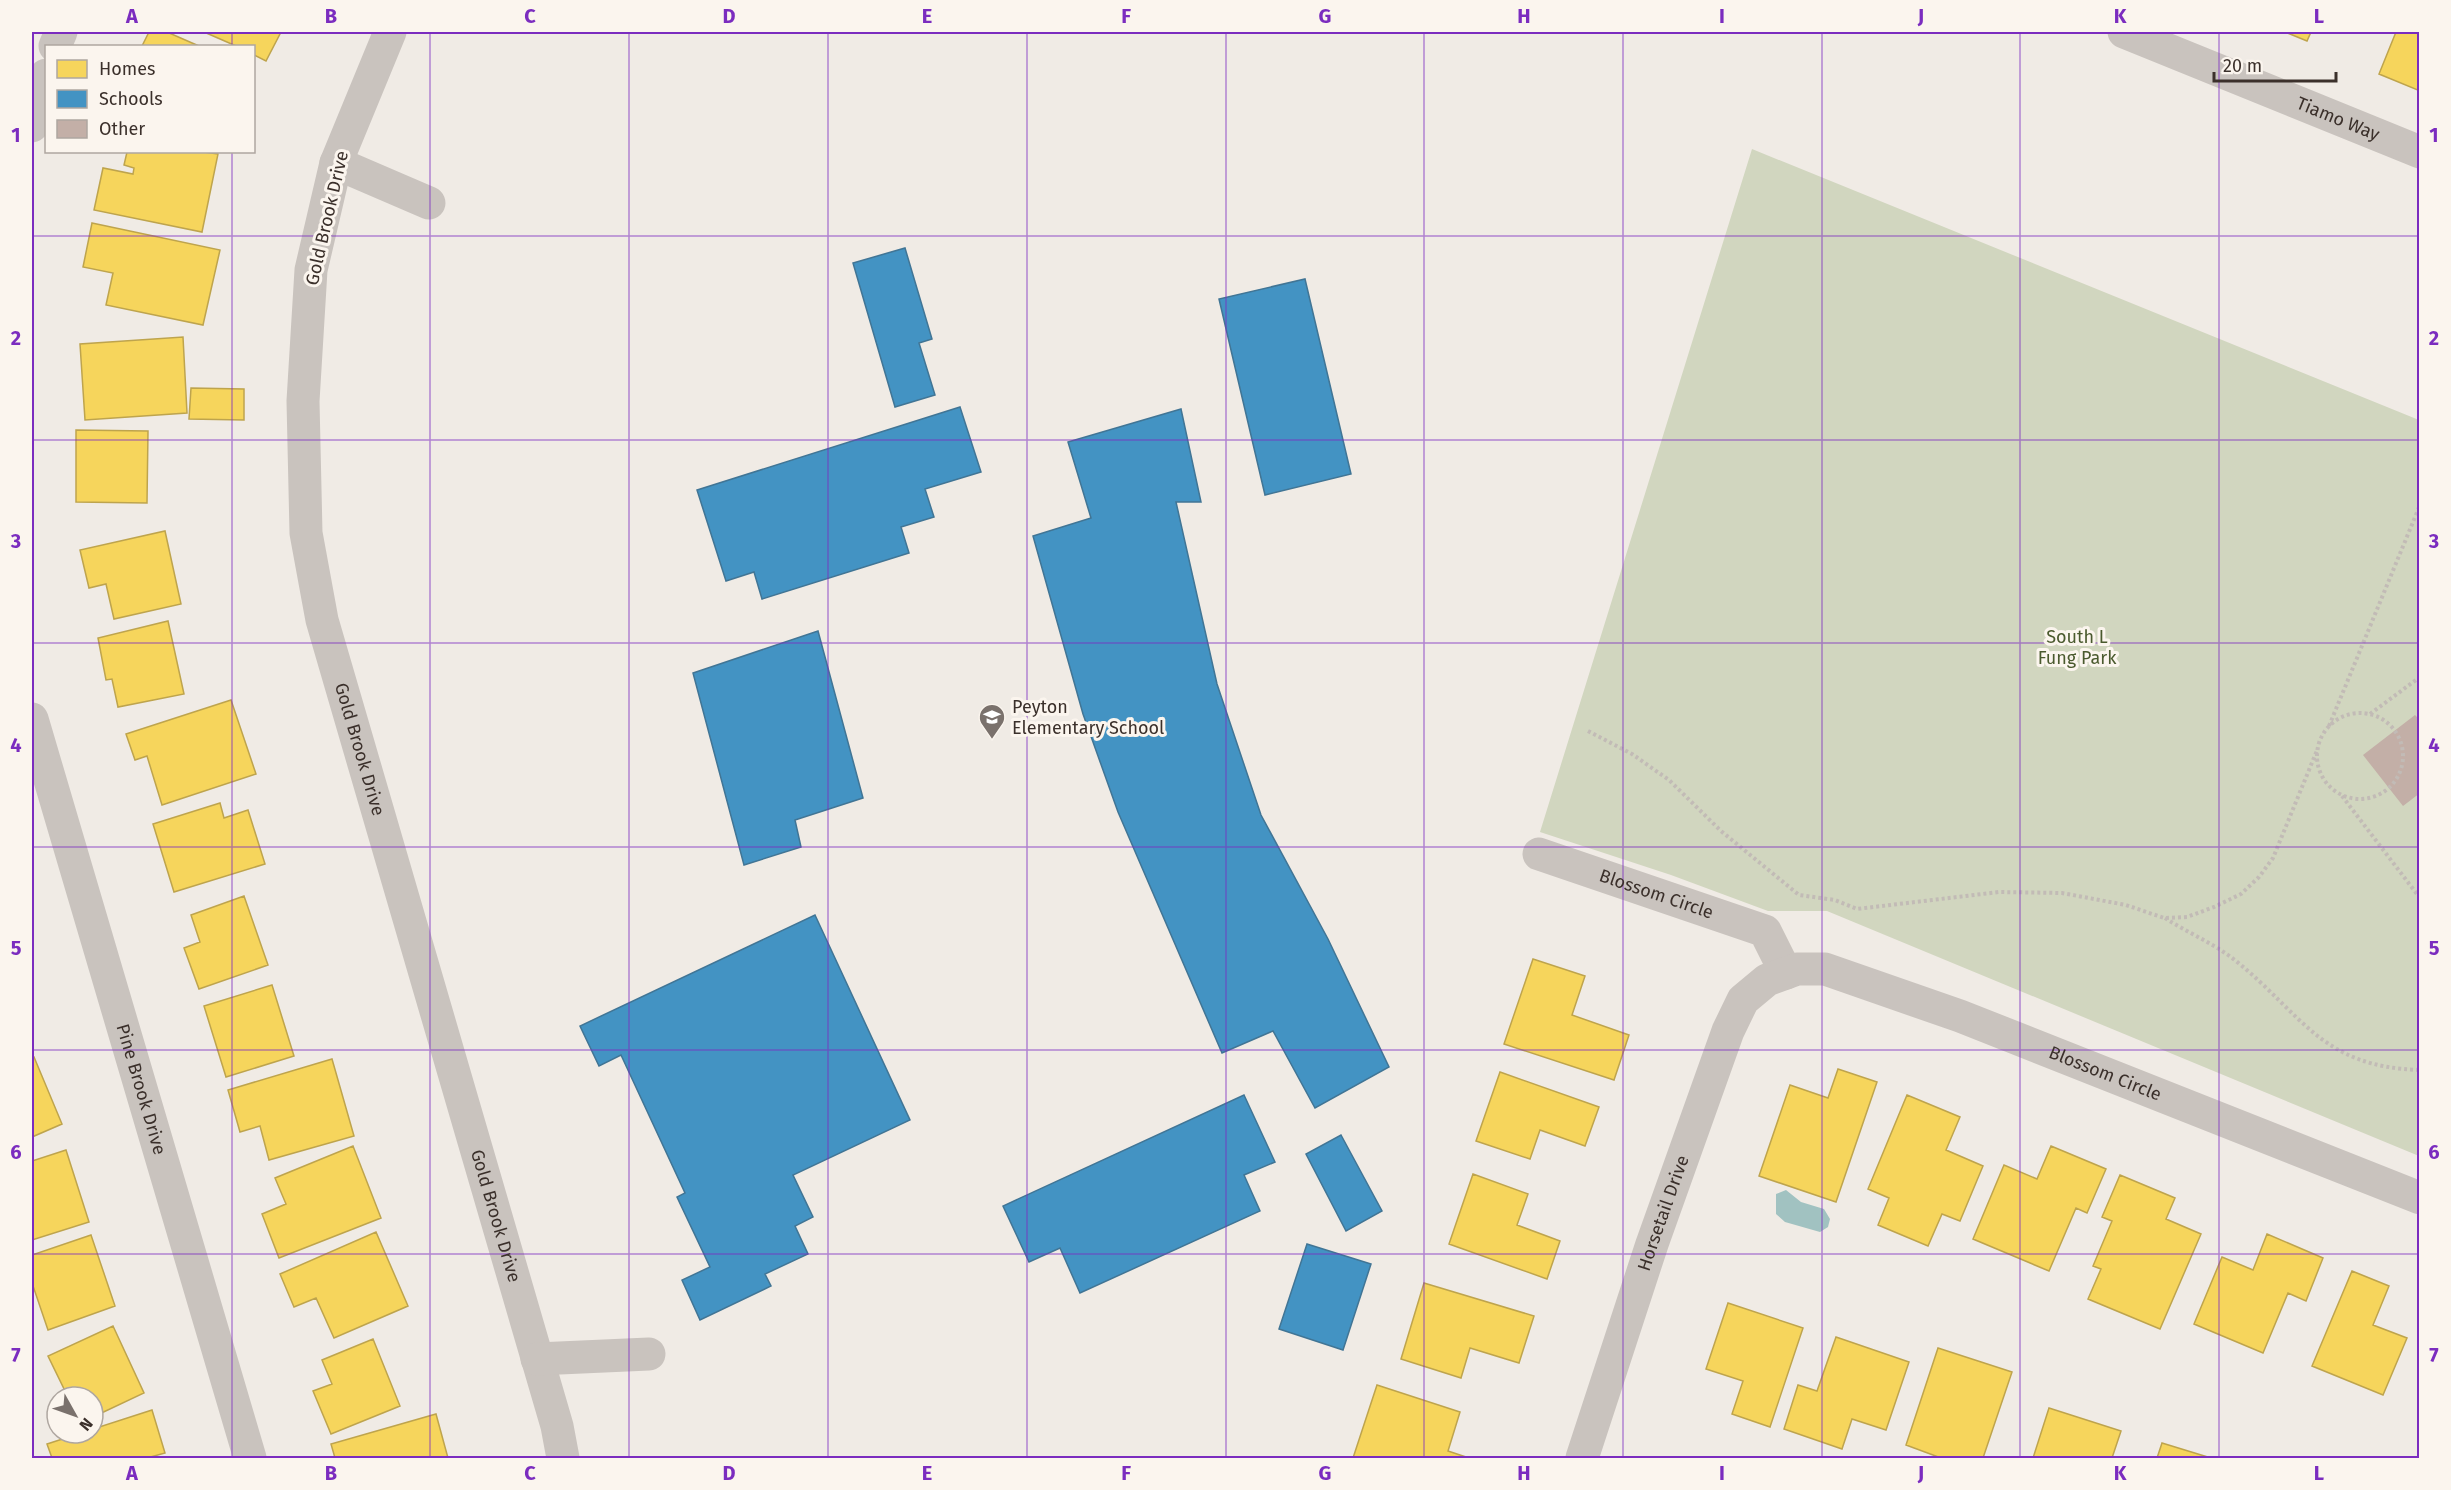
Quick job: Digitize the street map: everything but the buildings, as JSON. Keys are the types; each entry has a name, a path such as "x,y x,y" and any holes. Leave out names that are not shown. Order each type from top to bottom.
{"street":[{"name":"Gold Brook Drive","path":"390,32 336,163 311,270 303,400 306,533 322,620 557,1426 563,1458"},
{"name":"Tiamo Way","path":"2124,32 2420,152"},
{"path":"32,126 45,79"},
{"path":"336,163 429,203"},
{"name":"Pine Brook Drive","path":"32,719 250,1458"},
{"name":"Blossom Circle","path":"1539,854 1765,931 1777,976 1797,969 1825,969 1948,1012 2420,1198"},
{"name":"Horsetail Drive","path":"1583,1458 1652,1244 1728,1031 1743,1000 1777,976"},
{"path":"537,1359 650,1354"}],"path":[{"path":"2164,918 2187,917 2214,908 2241,894 2259,878 2273,858 2419,507"},
{"path":"2370,714 2420,677"},
{"path":"2318,748 2318,762 2322,776 2329,787 2354,800 2369,799 2383,794 2394,784 2401,771 2404,756 2402,742 2394,729 2383,719 2370,714 2347,715 2328,728"},
{"path":"1588,731 1632,754 1669,780 1721,831 1799,895 1835,900 1857,909 1999,892 2062,893 2126,905 2164,918 2234,960 2300,1023 2329,1046 2357,1060 2402,1070 2420,1070"},
{"path":"2341,795 2420,898"}],"green space":[{"name":"South L Fung Park","path":"1752,149 2419,420 2419,1156 1827,911 1768,911 1671,875 1540,832"}],"water":[{"path":"1786,1190 1801,1202 1824,1209 1830,1219 1828,1227 1820,1232 1785,1222 1776,1214 1776,1194"}],"place":[{"name":"Peyton Elementary School","path":"992,740"}]}
